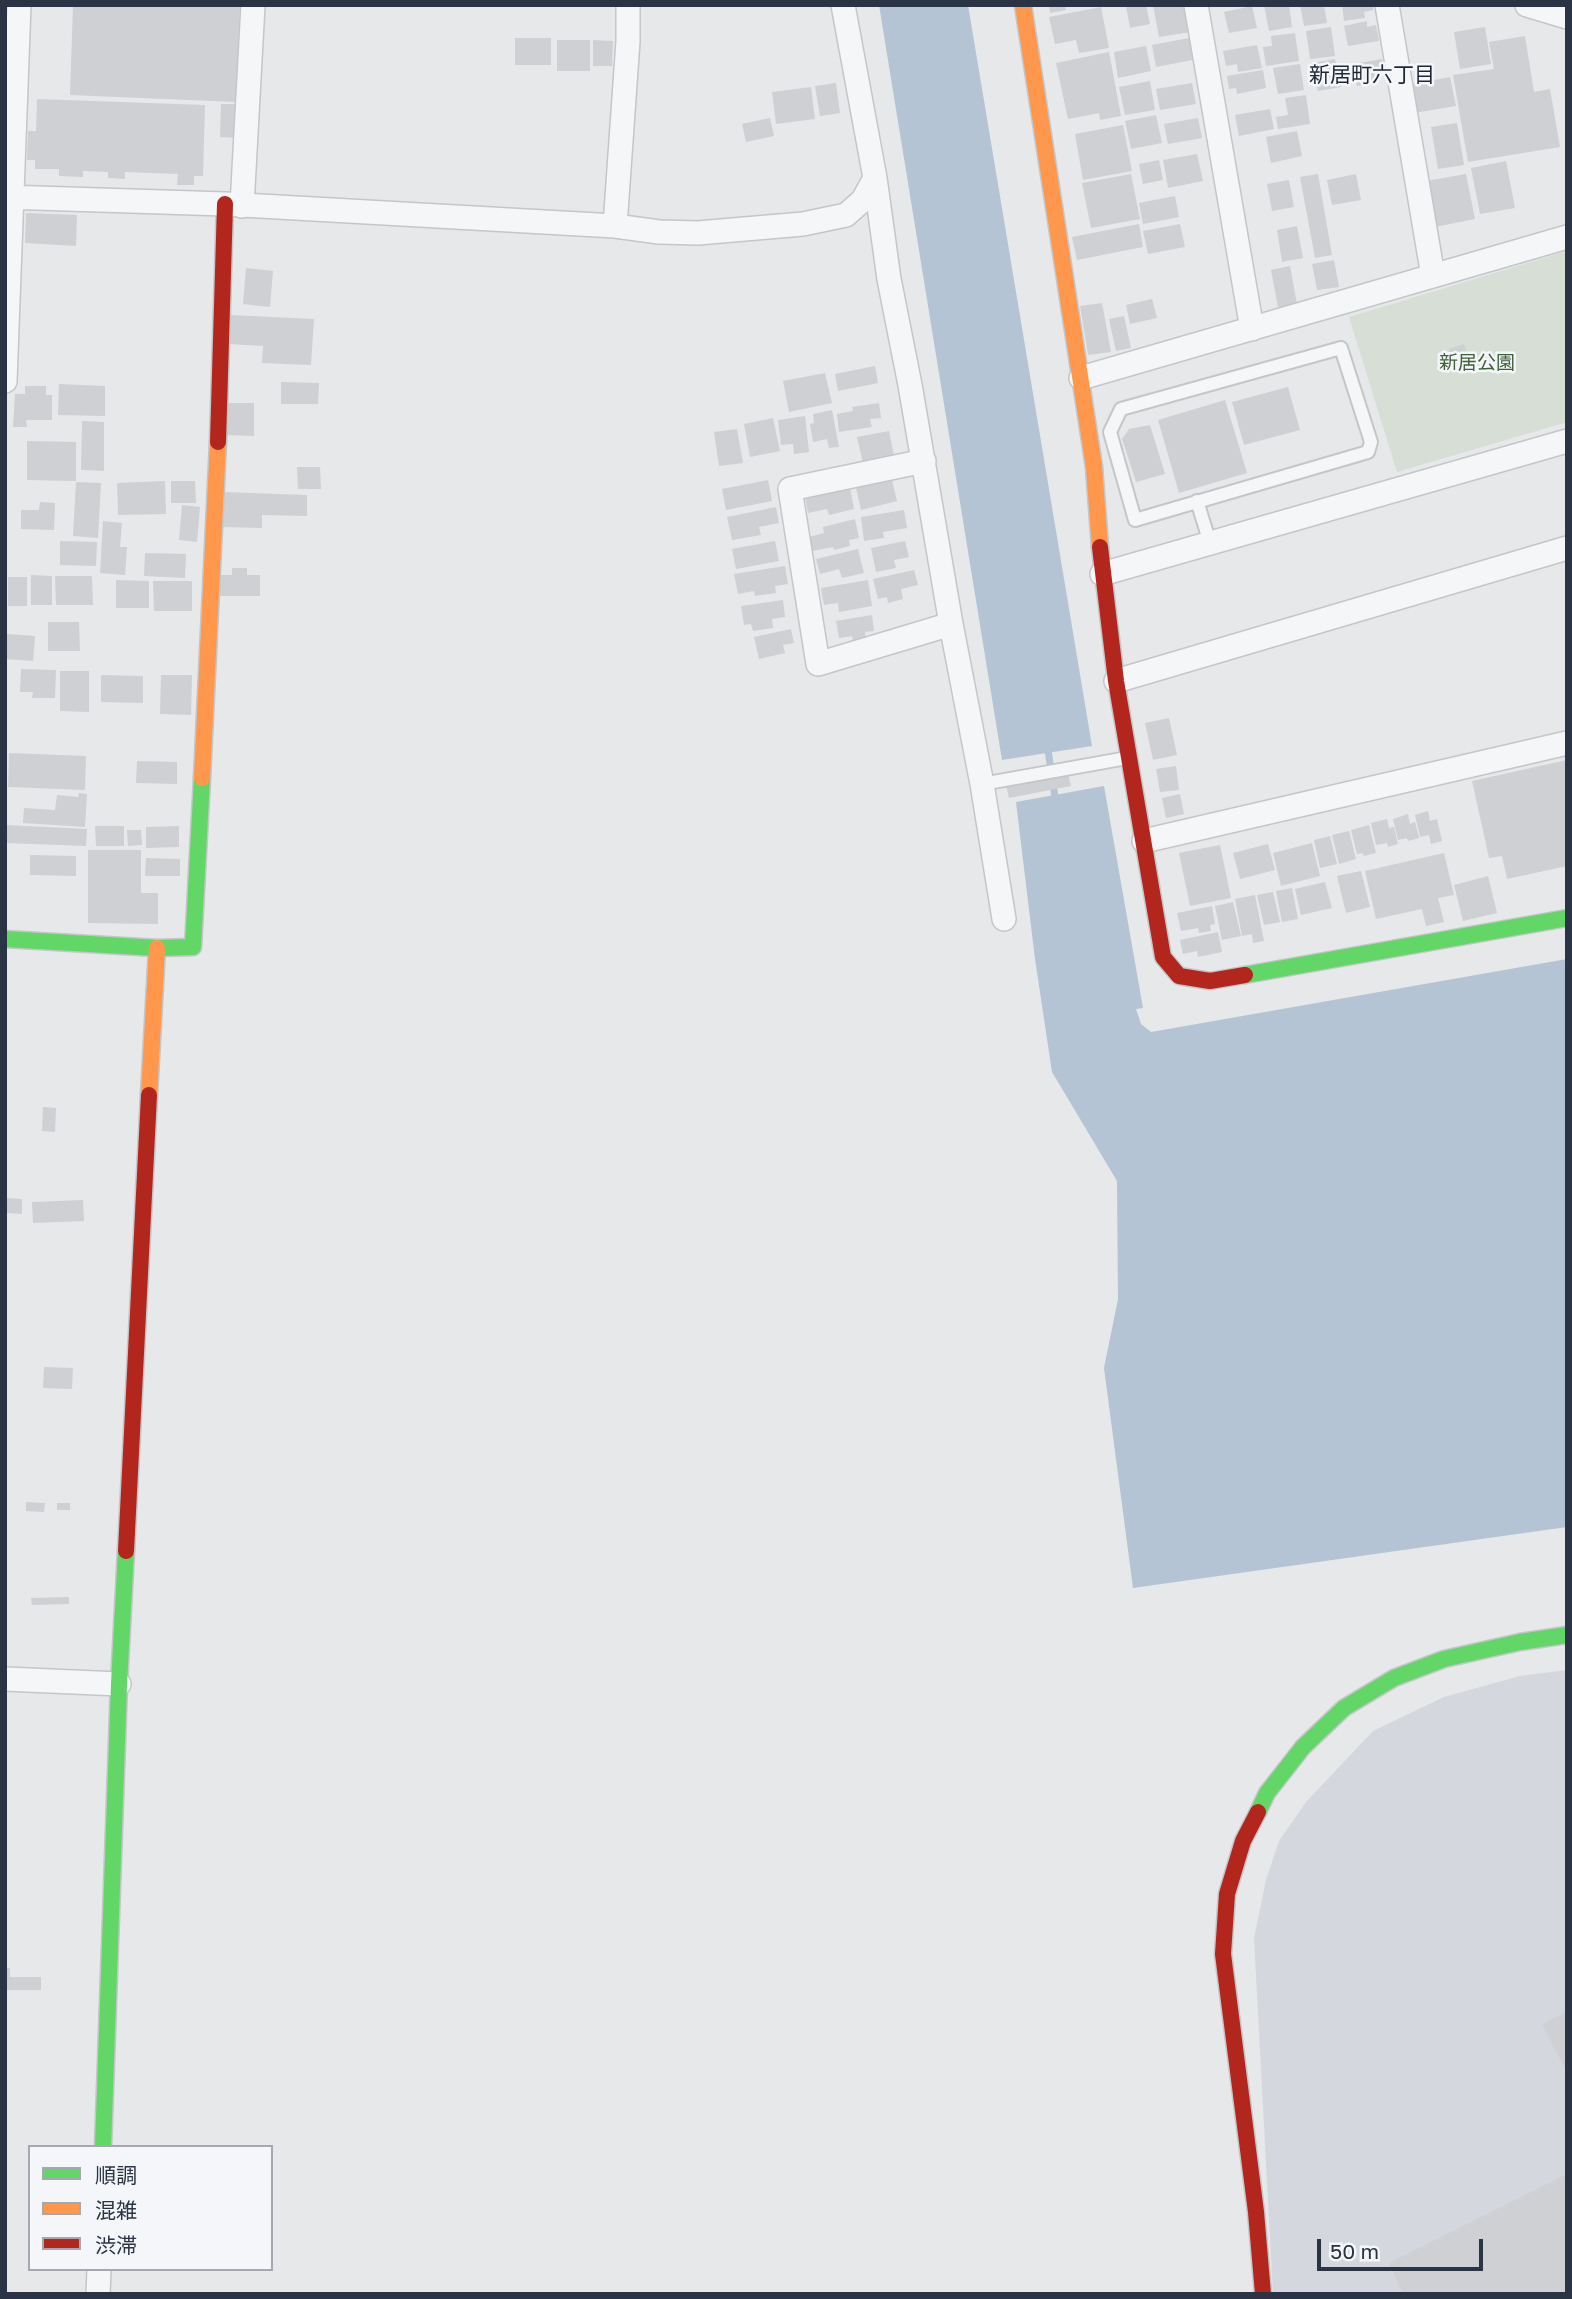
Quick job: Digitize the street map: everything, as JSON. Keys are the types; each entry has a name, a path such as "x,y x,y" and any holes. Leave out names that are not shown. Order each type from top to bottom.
{"street":[{"path":"5,381 11,64 19,5"},
{"path":"5,939 157,948 193,947 233,205 253,5"},
{"path":"615,226 628,41 628,5"},
{"path":"843,5 1004,919"},
{"path":"1023,5 1094,467 1102,574 1116,681 1163,957 1179,976 1210,981 1567,918"},
{"path":"1196,5 1252,329"},
{"path":"1387,5 1433,276"},
{"path":"1527,5 1567,17"},
{"path":"9,197 233,205 698,233 803,224 846,215 863,200 875,178"},
{"path":"1081,378 1567,237"},
{"path":"1102,574 1567,441"},
{"path":"923,461 790,489 818,664 951,624"},
{"path":"1116,681 1567,548"},
{"path":"1143,841 1567,743"},
{"path":"103,2145 120,1684 157,948"},
{"path":"1263,2294 1256,2213 1223,1954 1227,1895 1242,1841 1267,1793 1303,1747 1344,1708 1394,1678 1444,1659 1520,1642 1567,1635"},
{"path":"5,1679 120,1684"},
{"path":"98,2294 99,2271"}],"lane":[{"path":"1341,348 1371,442 1368,452 1197,501 1135,520 1110,432 1121,409 1341,348"},
{"path":"1197,501 1210,543"},
{"path":"982,784 1129,757"}],"shaded area":[{"path":"1567,1670 1567,2294 1273,2294 1254,1938 1266,1880 1279,1841 1306,1802 1373,1731 1444,1697 1520,1676"}],"green space":[{"name":"新居公園","path":"1567,251 1567,422 1397,472 1349,317"}],"water":[{"path":"879,5 968,5 1092,746 1002,760"},
{"path":"1104,786 1143,1008 1136,1009 1141,1024 1151,1032 1567,959 1567,1527 1133,1588 1104,1368 1118,1299 1117,1181 1052,1072 1016,802"}],"building":[{"path":"73,5 240,5 236,102 70,95"},
{"path":"1049,5 1065,5 1066,10 1050,13"},
{"path":"1146,5 1150,24 1130,28 1126,6"},
{"path":"1153,5 1185,5 1191,32 1159,37"},
{"path":"1264,5 1289,5 1292,27 1269,31"},
{"path":"1300,5 1324,5 1327,23 1304,26"},
{"path":"1342,5 1373,5 1373,10 1364,12 1365,18 1344,21"},
{"path":"1252,6 1257,28 1229,33 1224,12"},
{"path":"1101,7 1109,48 1079,53 1076,40 1055,44 1049,17"},
{"path":"1367,21 1367,27 1376,25 1379,41 1348,46 1344,26"},
{"path":"1331,27 1335,56 1310,59 1306,31"},
{"path":"1485,27 1491,64 1460,69 1454,32"},
{"path":"1295,33 1299,61 1266,66 1263,47 1272,46 1271,36"},
{"path":"1525,36 1534,92 1550,89 1560,147 1468,162 1453,75 1494,69 1489,42"},
{"path":"515,38 551,38 551,65 515,65"},
{"path":"1189,38 1193,60 1156,67 1152,45"},
{"path":"557,40 590,40 590,71 557,71"},
{"path":"593,40 613,41 612,66 593,66"},
{"path":"1257,45 1262,68 1238,72 1237,64 1226,66 1223,51"},
{"path":"1146,46 1151,71 1118,78 1114,52"},
{"path":"1109,52 1121,116 1100,120 1099,113 1068,119 1056,63"},
{"path":"1335,59 1341,87 1318,91 1312,63"},
{"path":"1382,59 1385,75 1376,76 1377,82 1357,86 1353,64"},
{"path":"1300,64 1304,90 1278,94 1273,68"},
{"path":"1263,70 1266,88 1237,94 1236,88 1229,89 1227,76"},
{"path":"1450,77 1456,106 1414,113 1408,85"},
{"path":"1150,81 1155,110 1125,115 1119,87"},
{"path":"836,83 840,113 820,116 815,86"},
{"path":"1192,83 1196,104 1160,110 1156,89"},
{"path":"811,87 815,119 776,124 772,92"},
{"path":"1306,95 1310,124 1278,129 1276,117 1288,115 1285,98"},
{"path":"37,99 205,105 203,176 194,176 194,185 177,185 178,174 125,172 125,179 108,178 108,172 83,171 83,177 59,176 59,169 35,169 35,160 27,160 28,131 36,131"},
{"path":"221,104 239,104 238,138 220,137"},
{"path":"1270,109 1274,129 1239,136 1235,115"},
{"path":"1156,115 1162,143 1131,149 1125,121"},
{"path":"770,118 774,136 746,142 742,124"},
{"path":"1198,118 1202,138 1168,144 1164,124"},
{"path":"1457,123 1464,165 1438,169 1431,127"},
{"path":"1123,125 1132,171 1083,180 1075,134"},
{"path":"1297,131 1302,156 1271,163 1266,137"},
{"path":"1197,154 1203,181 1168,188 1163,160"},
{"path":"1159,160 1163,180 1143,184 1139,164"},
{"path":"1506,161 1515,208 1480,214 1471,168"},
{"path":"1131,174 1140,219 1091,228 1082,183"},
{"path":"1318,174 1332,255 1315,258 1300,177"},
{"path":"1356,174 1361,200 1332,205 1327,180"},
{"path":"1466,174 1475,219 1435,227 1426,181"},
{"path":"1289,180 1294,207 1272,211 1267,184"},
{"path":"1175,196 1179,217 1143,224 1139,203"},
{"path":"26,213 77,215 76,246 25,243"},
{"path":"1139,224 1143,247 1077,260 1072,237"},
{"path":"1180,224 1185,247 1148,254 1143,231"},
{"path":"1297,226 1303,258 1282,262 1277,230"},
{"path":"1334,260 1339,287 1317,290 1312,264"},
{"path":"1290,266 1297,304 1278,307 1271,270"},
{"path":"246,268 273,271 270,307 243,304"},
{"path":"1152,299 1157,318 1130,324 1126,305"},
{"path":"1102,303 1111,352 1088,355 1080,306"},
{"path":"230,315 314,319 311,365 262,363 263,346 229,344"},
{"path":"1124,316 1131,348 1116,351 1109,319"},
{"path":"1464,344 1471,365 1456,370 1449,349"},
{"path":"875,366 878,383 838,391 835,374"},
{"path":"825,373 832,403 789,412 783,381"},
{"path":"281,382 319,383 318,404 281,404"},
{"path":"59,384 105,386 105,416 58,415"},
{"path":"25,386 46,386 46,395 52,395 52,420 26,420 27,427 13,427 15,394 25,394"},
{"path":"1288,387 1300,430 1244,445 1232,402"},
{"path":"1225,400 1247,473 1179,493 1158,420"},
{"path":"228,403 254,403 254,436 227,435"},
{"path":"879,403 881,418 870,419 872,427 839,432 837,414 853,411 852,407"},
{"path":"832,410 839,447 829,448 827,439 813,442 810,424 814,423 813,414"},
{"path":"805,416 809,452 794,454 793,444 781,445 778,420"},
{"path":"773,418 780,451 750,457 744,424"},
{"path":"82,421 104,422 104,471 81,470"},
{"path":"1150,425 1165,474 1136,482 1122,439 1129,429"},
{"path":"737,429 743,463 719,466 714,432"},
{"path":"889,431 894,456 863,463 857,437"},
{"path":"27,441 76,442 76,481 27,480"},
{"path":"297,467 320,467 321,489 298,489"},
{"path":"768,480 772,501 726,510 722,489"},
{"path":"892,480 897,501 861,510 856,488"},
{"path":"165,481 166,514 118,515 117,483"},
{"path":"171,481 195,481 196,503 171,503"},
{"path":"76,482 101,483 98,538 73,536"},
{"path":"850,488 854,509 829,515 827,509 808,513 805,497"},
{"path":"223,492 307,495 307,516 262,515 262,528 222,527"},
{"path":"40,502 55,503 54,530 21,529 21,510 39,510"},
{"path":"182,505 200,507 197,542 179,540"},
{"path":"776,507 779,523 759,527 761,535 732,540 727,517"},
{"path":"904,510 907,528 883,532 884,538 864,541 861,517"},
{"path":"855,519 859,538 849,540 850,546 813,551 809,537 824,533 823,527"},
{"path":"103,521 122,523 120,547 127,547 125,575 100,573"},
{"path":"60,541 97,542 96,566 60,565"},
{"path":"775,541 779,561 736,569 732,549"},
{"path":"905,541 909,557 894,560 896,568 876,572 871,548"},
{"path":"858,549 864,573 842,578 839,569 820,574 816,559"},
{"path":"145,553 186,554 185,578 144,576"},
{"path":"785,566 788,584 775,586 776,593 755,596 754,591 738,594 734,574"},
{"path":"232,568 247,568 247,575 260,575 260,596 219,596 219,575 232,575"},
{"path":"914,570 918,585 901,589 903,599 888,603 887,597 878,599 873,579"},
{"path":"31,575 52,576 52,605 31,605"},
{"path":"55,576 92,576 93,605 56,605"},
{"path":"8,577 27,577 27,606 8,606"},
{"path":"116,580 149,581 149,608 116,608"},
{"path":"868,580 872,606 839,612 838,603 824,605 821,588"},
{"path":"153,581 192,581 192,611 154,611"},
{"path":"783,600 785,617 772,619 773,628 753,631 751,624 744,625 741,606"},
{"path":"872,615 874,631 865,632 866,639 853,641 852,636 839,638 836,621"},
{"path":"48,622 79,622 80,651 48,651"},
{"path":"791,629 794,643 783,645 785,653 759,659 754,637"},
{"path":"7,634 35,636 33,661 5,659"},
{"path":"21,669 56,670 55,698 32,698 33,692 20,692"},
{"path":"60,671 89,671 89,712 60,711"},
{"path":"101,675 143,676 143,703 101,702"},
{"path":"161,675 192,675 191,715 160,714"},
{"path":"1169,718 1177,755 1153,760 1145,723"},
{"path":"9,753 86,756 85,790 8,787"},
{"path":"1567,760 1567,866 1507,879 1502,856 1489,858 1472,781"},
{"path":"137,761 177,762 177,784 136,783"},
{"path":"1176,766 1179,790 1160,792 1156,769"},
{"path":"1068,773 1071,786 1009,798 1006,785"},
{"path":"79,793 87,794 85,827 23,823 24,808 55,810 57,795 78,797"},
{"path":"1180,794 1184,814 1166,818 1162,798"},
{"path":"1428,811 1430,821 1437,819 1442,841 1431,844 1429,835 1420,837 1415,815"},
{"path":"1408,814 1410,824 1415,822 1419,838 1398,840 1393,819"},
{"path":"1387,819 1389,828 1394,827 1398,844 1388,847 1387,843 1376,845 1371,823"},
{"path":"5,825 87,829 86,846 5,843"},
{"path":"1369,825 1376,853 1364,856 1363,853 1357,854 1351,830"},
{"path":"95,826 124,826 124,846 96,846"},
{"path":"179,826 179,847 146,848 146,827"},
{"path":"127,830 141,830 142,845 128,846"},
{"path":"1349,831 1356,859 1339,864 1332,835"},
{"path":"1330,836 1337,864 1320,868 1314,840"},
{"path":"1312,843 1320,876 1281,886 1273,853"},
{"path":"1268,844 1275,870 1240,879 1233,853"},
{"path":"1220,845 1231,898 1190,906 1179,853"},
{"path":"88,850 141,850 141,893 158,893 158,924 88,923"},
{"path":"1444,853 1454,895 1438,898 1444,922 1426,926 1422,909 1376,919 1365,871"},
{"path":"30,855 76,856 76,876 30,875"},
{"path":"146,858 180,859 180,876 145,876"},
{"path":"1361,871 1370,907 1346,913 1337,876"},
{"path":"1488,876 1497,913 1463,921 1454,885"},
{"path":"1325,882 1332,908 1301,915 1295,889"},
{"path":"1292,888 1298,919 1282,922 1276,891"},
{"path":"1273,892 1280,922 1264,925 1257,895"},
{"path":"1255,895 1264,941 1253,943 1252,934 1242,936 1235,899"},
{"path":"1233,902 1241,936 1222,940 1215,906"},
{"path":"1212,906 1215,924 1210,925 1211,931 1199,933 1198,928 1181,931 1177,913"},
{"path":"1218,932 1222,952 1198,957 1197,951 1183,954 1180,940"},
{"path":"43,1107 56,1108 55,1132 42,1131"},
{"path":"5,1198 22,1199 22,1214 5,1213"},
{"path":"83,1200 84,1221 33,1223 32,1202"},
{"path":"44,1367 73,1368 72,1389 43,1388"},
{"path":"26,1502 45,1503 44,1512 26,1511"},
{"path":"57,1503 70,1503 70,1510 57,1510"},
{"path":"69,1597 69,1604 32,1605 31,1598"},
{"path":"5,1968 10,1968 10,1977 41,1977 41,1990 5,1990"},
{"path":"1567,2012 1567,2072 1542,2024"},
{"path":"1567,2174 1567,2294 1403,2294 1389,2263"}],"waterway":[{"path":"1047,743 1056,804"}],"traffic: fast":[{"path":"5,939 157,948 193,947 202,778"},
{"path":"1245,975 1567,918"},
{"path":"103,2145 126,1551"},
{"path":"1258,1812 1267,1793 1303,1747 1344,1708 1394,1678 1444,1659 1520,1642 1567,1635"}],"traffic: slow":[{"path":"1023,5 1094,467 1100,547"},
{"path":"202,778 218,442"},
{"path":"149,1095 157,948"}],"traffic: jam":[{"path":"218,442 225,204"},
{"path":"1100,547 1116,681 1163,957 1179,976 1210,981 1245,975"},
{"path":"126,1551 149,1095"},
{"path":"1258,1812 1243,1841 1227,1894 1223,1954 1256,2212 1263,2294"}],"district":[{"name":"新居町六丁目","path":"1372,75"}]}
